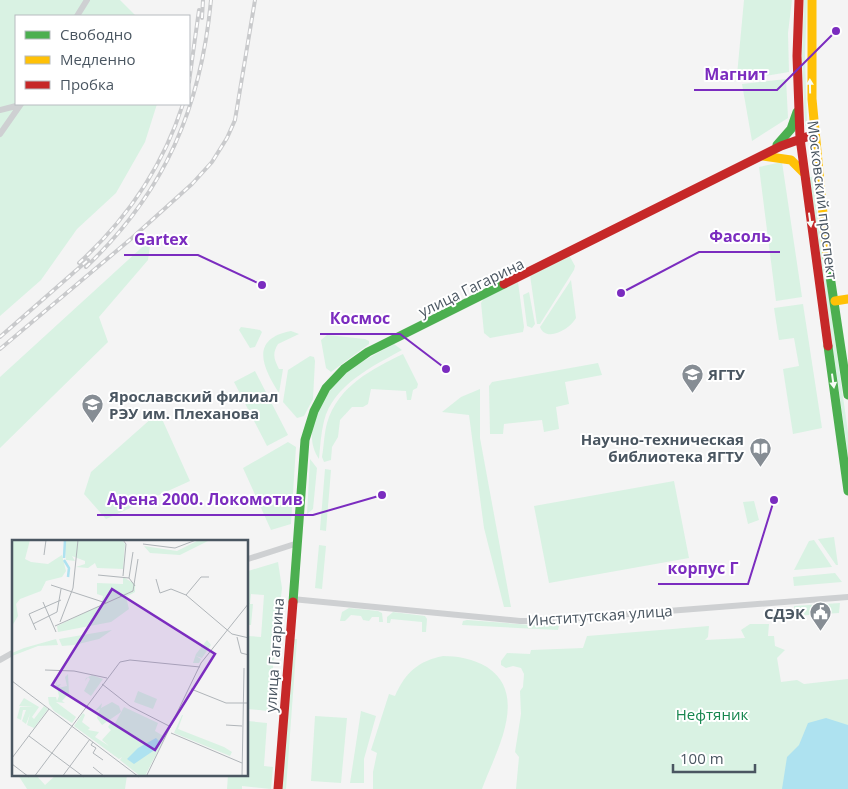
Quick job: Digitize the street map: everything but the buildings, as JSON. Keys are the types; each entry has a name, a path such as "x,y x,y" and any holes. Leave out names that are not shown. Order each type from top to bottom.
{"main road":[{"name":"Московский проспект","path":"800,0 798,108 800,138 848,491"},
{"name":"Московский проспект","path":"812,0 810,73 812,135 848,395"},
{"path":"763,156 786,137 794,124 798,108"},
{"name":"улица Гагарина","path":"278,789 306,432 319,398 338,372 368,352 763,156 800,138 812,135"},
{"path":"763,156 789,159 795,162 804,172"},
{"path":"835,301 848,299"}],"street":[{"path":"78,15 87,0"},
{"path":"0,110 18,105"},
{"path":"0,134 20,105"},
{"path":"249,559 298,543"},
{"name":"Институтская улица","path":"292,599 520,621 540,621 848,597"},
{"path":"0,660 12,653"}],"green space":[{"path":"0,0 120,0 135,15 15,15 15,105 157,105 145,142 116,193 77,229 41,280 0,316"},
{"path":"744,0 792,0 788,33 789,72 740,80 737,75"},
{"path":"804,0 807,0 805,56 807,124 805,126 802,56"},
{"path":"786,79 788,118 752,141 742,84"},
{"path":"782,162 802,297 776,301 759,167"},
{"path":"809,177 812,177 848,432 848,455"},
{"path":"151,239 148,260 99,317 108,342 0,448 0,377"},
{"path":"569,255 575,266 574,270 540,324 537,324 530,275"},
{"path":"571,280 576,318 564,330 558,333 547,334 540,327"},
{"path":"518,282 523,332 490,338 484,333 481,303 484,298"},
{"path":"529,292 535,324 532,328 527,326 523,295"},
{"path":"803,304 822,428 793,434 783,369 799,366 794,338 779,340 774,308"},
{"path":"241,327 262,332 255,347 250,348 239,330"},
{"path":"291,331 299,334 278,344 274,356 279,369 283,369 279,393 268,374 263,356 269,341 278,335"},
{"path":"327,335 365,339 369,341 369,344 331,372 326,368 321,340"},
{"path":"394,344 402,350 367,370 345,387 336,397 324,421 319,459 312,437 313,426 322,403 329,392 350,370"},
{"path":"403,354 418,384 417,388 413,390 411,400 407,400 406,391 371,389 368,404 363,407 352,407 340,420 338,437 332,447 331,460 324,462 322,457 325,431 332,410 339,399 358,380"},
{"path":"310,356 314,357 315,361 313,399 304,416 297,418 283,402 288,370"},
{"path":"598,363 602,375 565,382 569,404 556,407 559,429 544,432 542,420 504,424 503,434 490,434 489,386 492,382"},
{"path":"255,371 288,435 267,446 234,382"},
{"path":"480,389 480,438 511,607 504,607 484,528 469,415 442,412 461,397"},
{"path":"153,417 162,419 190,481 106,519 84,494 91,472"},
{"path":"288,442 296,447 291,524 271,530 243,468"},
{"path":"310,459 317,468 313,509 307,514"},
{"path":"325,469 331,470 326,531 320,530"},
{"path":"674,481 689,558 549,583 534,506"},
{"path":"754,501 759,520 748,524 743,502"},
{"path":"834,537 838,565 836,565 818,539"},
{"path":"814,540 832,567 794,570 809,541"},
{"path":"319,545 326,546 322,589 315,588"},
{"path":"278,562 282,588 268,711 249,709 249,636 261,637 264,595 251,594 250,604 253,604 251,625 249,625 249,571"},
{"path":"835,573 842,582 794,586 793,577"},
{"path":"840,603 839,613 794,616 794,606"},
{"path":"349,608 378,611 382,613 383,622 379,622 379,617 372,617 369,621 363,620 361,616 351,615 345,621 340,621 342,612"},
{"path":"393,612 425,616 427,619 426,632 422,632 422,622 391,619 390,623 387,623 387,617"},
{"path":"463,621 531,625 556,624 559,626 558,630 462,625"},
{"name":"Нефтяник","path":"750,624 769,624 768,636 774,636 775,646 785,650 777,658 781,682 797,680 804,684 848,679 848,789 516,789 519,757 515,752 521,714 520,691 523,687 524,674 521,668 513,666 506,668 501,665 501,661 507,653 530,654 531,650 583,648 587,636 709,626 708,637 705,640 745,638 741,630"},
{"path":"292,639 297,639 286,789 282,789"},
{"path":"443,656 477,662 487,667 500,679 506,693 508,708 506,725 482,789 373,789 373,772 377,753 371,750 389,694 395,696 403,681 413,669 426,661"},
{"path":"361,711 376,716 364,759 364,783 350,783"},
{"path":"315,716 347,718 341,783 311,781"},
{"path":"249,721 267,723 264,766 273,767 271,789 242,786 242,789 227,789 228,776 249,776"},
{"path":"19,776 37,776 45,785 55,776 127,776 125,789 27,789"}],"water":[{"path":"826,718 848,725 848,789 782,789 787,757 799,745 808,723"}],"railway":[{"path":"202,18 203,0"},
{"path":"190,105 206,39 211,0"},
{"path":"0,349 132,238 192,184 212,162 227,138 235,120 255,0"},
{"path":"190,75 199,10"},
{"path":"79,263 113,228 142,190 165,149 183,105"},
{"path":"86,267 114,238 158,178 174,146 190,105"},
{"path":"0,337 88,260"}],"traffic: fast":[{"path":"777,145 791,129 797,112"},
{"path":"827,256 848,395"},
{"path":"293,602 305,440 314,411 326,388 344,369 368,352 504,284"},
{"path":"828,346 848,491"}],"traffic: slow":[{"path":"812,0 812,99 827,256"},
{"path":"763,156 791,160 803,172"},
{"path":"835,301 848,299"}],"traffic: jam":[{"path":"799,0 797,56 800,138 828,346"},
{"path":"504,284 781,146 812,135"},
{"path":"278,789 293,602"}],"place":[{"name":"Магнит","path":"836,31"},
{"name":"Gartex","path":"262,285"},
{"name":"Фасоль","path":"621,293"},
{"name":"Космос","path":"446,369"},
{"name":"ЯГТУ","path":"692,393"},
{"name":"Ярославский филиал РЭУ им. Плеханова","path":"93,424"},
{"name":"Научно-техническая библиотека ЯГТУ","path":"760,467"},
{"name":"Арена 2000. Локомотив","path":"382,495"},
{"name":"корпус Г","path":"774,500"},
{"name":"СДЭК","path":"821,632"}]}
